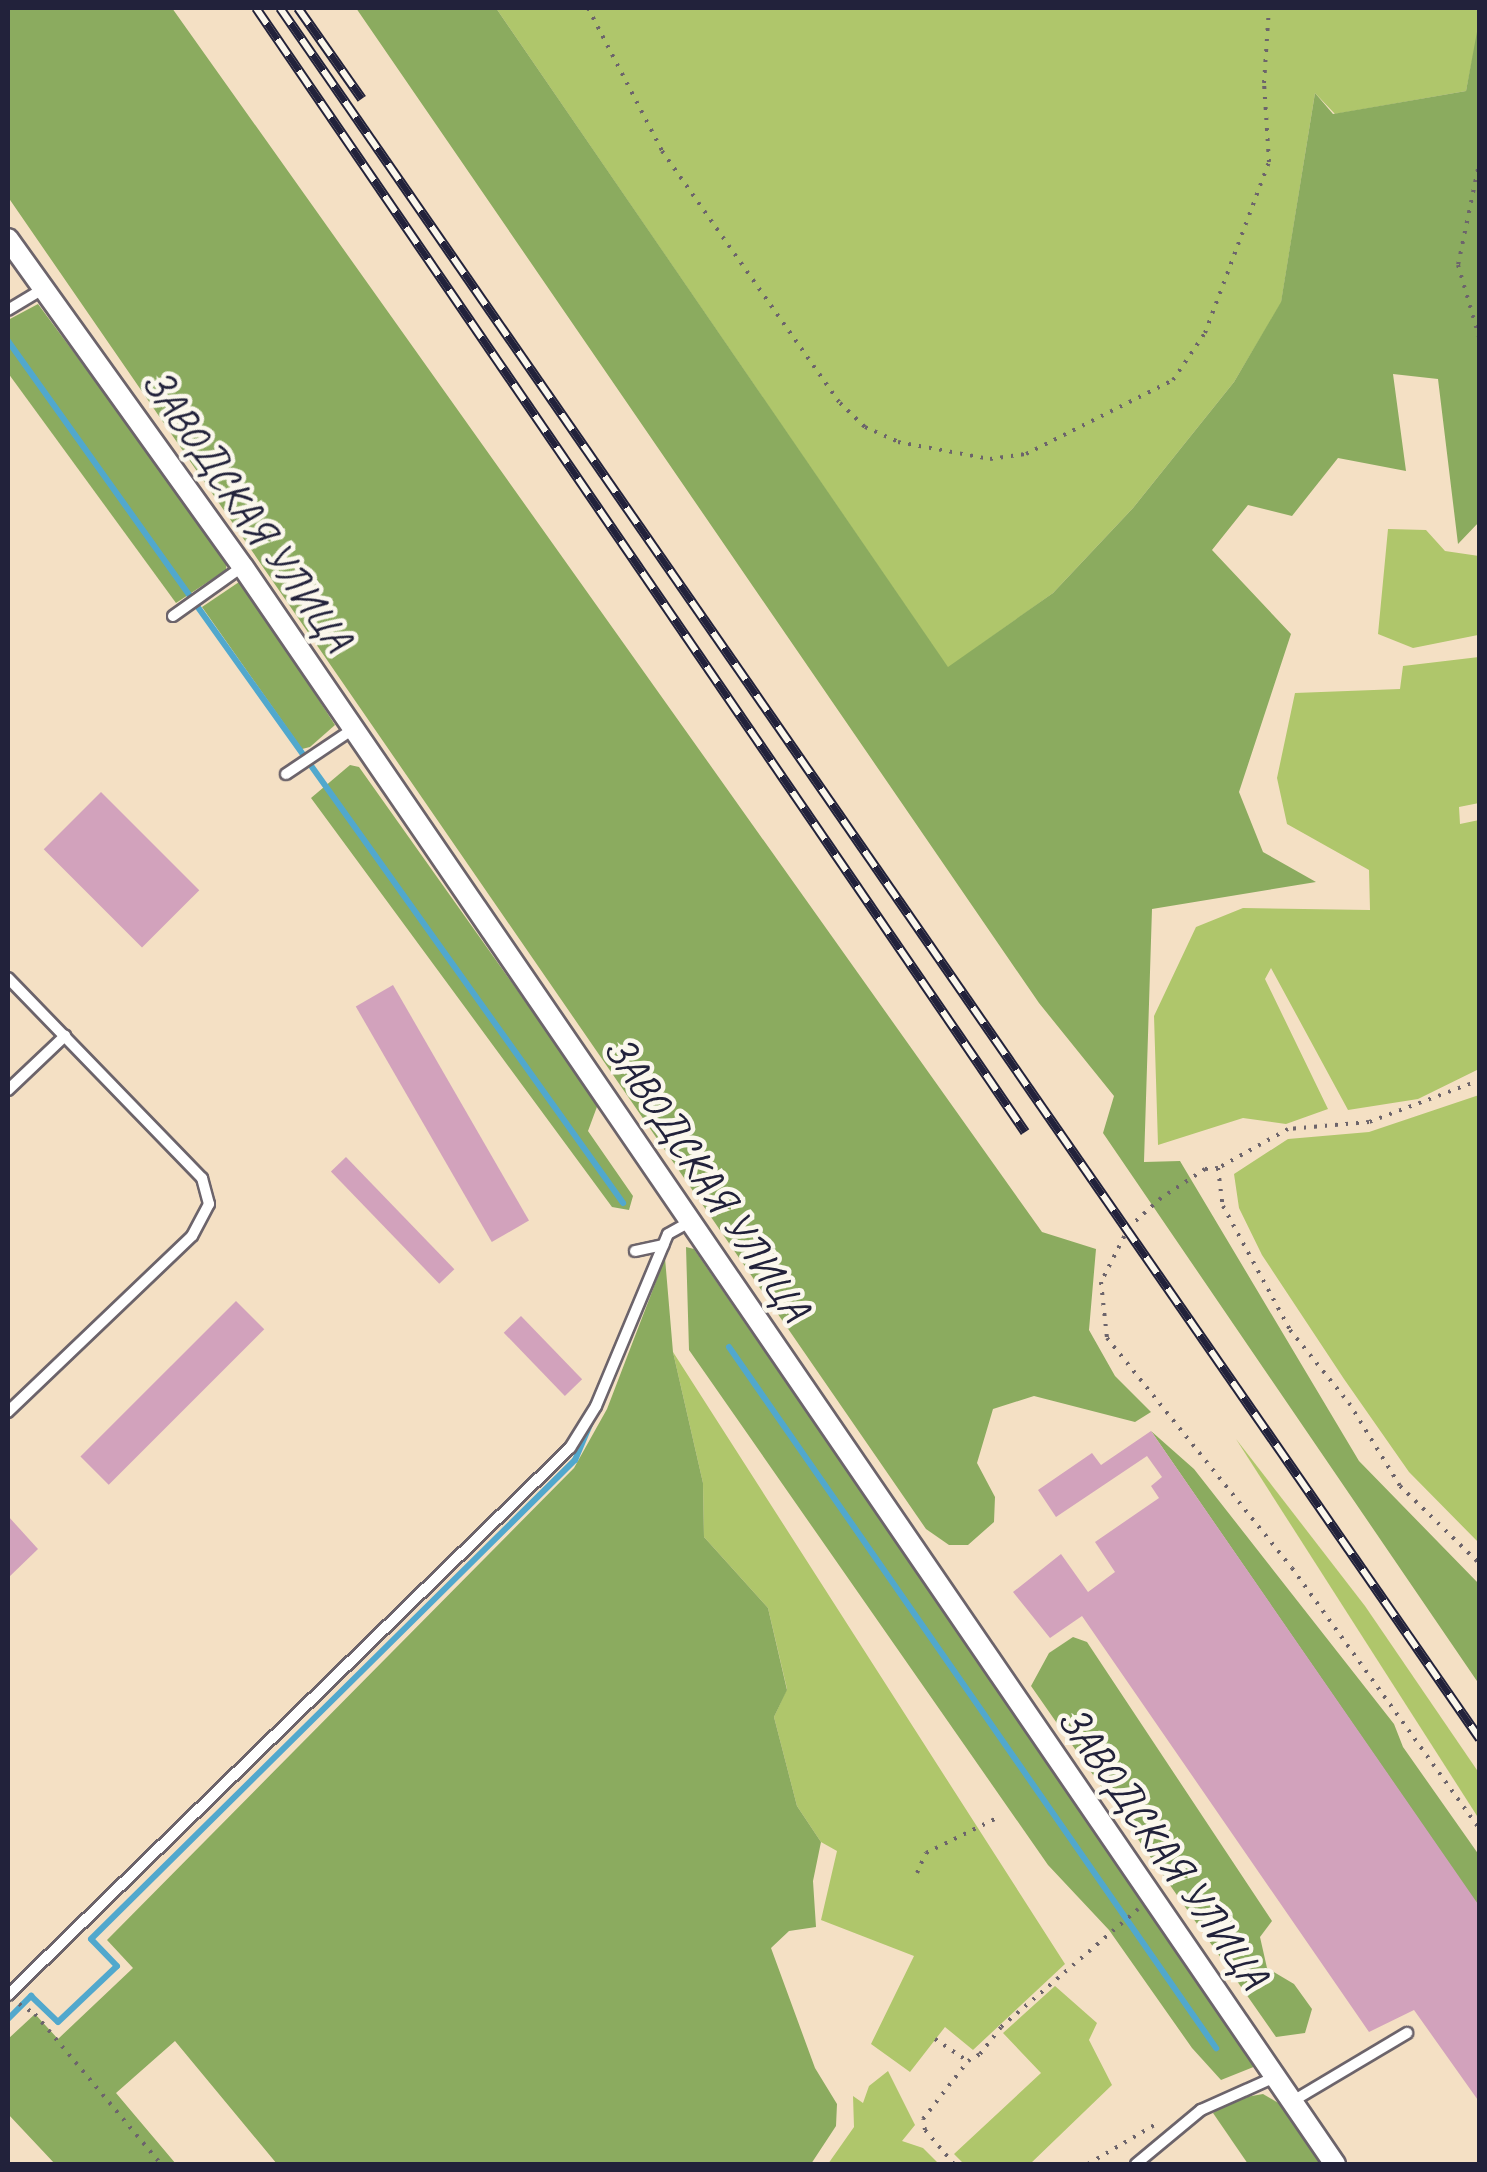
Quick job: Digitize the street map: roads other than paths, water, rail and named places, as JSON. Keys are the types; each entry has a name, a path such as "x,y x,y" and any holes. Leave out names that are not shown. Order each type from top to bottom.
{"street":[{"name":"ЗАВОДСКАЯ УЛИЦА","path":"8,238 243,566 1335,2164"}],"lane":[{"path":"8,310 43,290"},
{"path":"173,616 243,566"},
{"path":"286,774 353,729"},
{"path":"8,978 202,1178 208,1204 192,1236 8,1412"},
{"path":"8,1090 65,1036"},
{"path":"8,1995 570,1448 596,1406 668,1234 690,1221"},
{"path":"635,1251 663,1245"},
{"path":"1292,2102 1407,2033"},
{"path":"1136,2164 1201,2110 1275,2078"}],"waterway":[{"path":"8,341 623,1203"},
{"path":"729,1347 1216,2048"},
{"path":"8,2019 31,1996 58,2022 117,1966 91,1939 575,1460 592,1420"}],"railway":[{"path":"256,8 1025,1132"},
{"path":"280,8 1480,1739"},
{"path":"298,8 362,99"}]}
